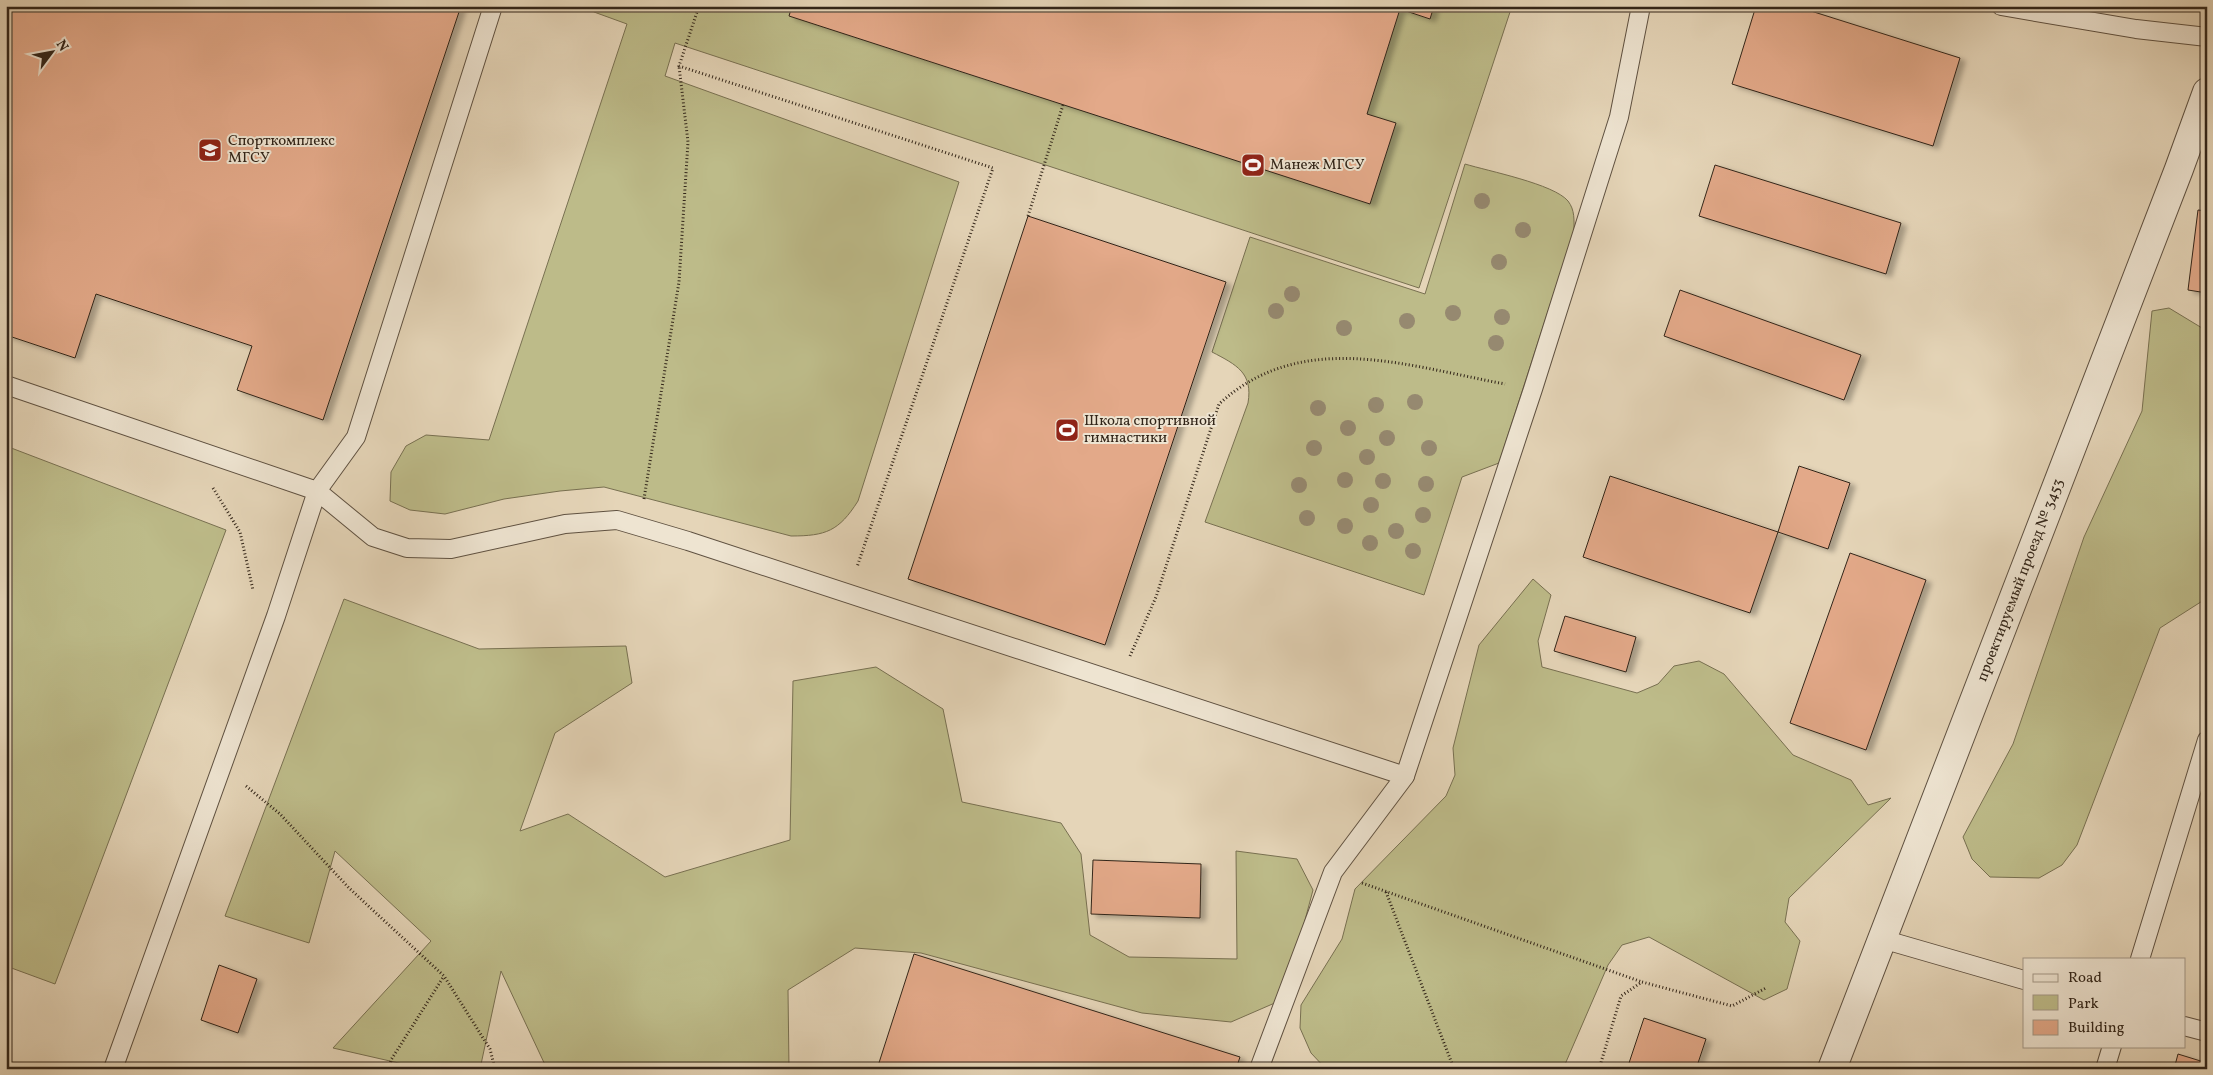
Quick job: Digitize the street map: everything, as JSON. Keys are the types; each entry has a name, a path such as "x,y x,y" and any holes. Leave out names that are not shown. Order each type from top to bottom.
{"street":[{"name":"проектируемый проезд № 3453","path":"1832,1069 2172,188 2207,92"}],"lane":[{"path":"113,1069 276,616 317,491 356,437 494,6"},
{"path":"1259,1069 1333,872 1406,776 1533,389 1619,117 1641,6"},
{"path":"2001,6 2136,29 2207,37"},
{"path":"6,385 317,491 373,537 407,548 451,549 566,524 617,520 688,540 1406,776"},
{"path":"2140,958 2207,740"},
{"path":"1882,939 2023,980"},
{"path":"2186,1027 2207,1032"},
{"path":"2105,1069 2111,1048"}],"path":[{"path":"638,527 655,442 680,282 688,142 679,66 699,6"},
{"path":"679,66 993,168 848,593"},
{"path":"1028,216 1063,105"},
{"path":"1119,683 1156,597 1219,404 1236,388 1282,366 1314,359 1362,357 1533,389"},
{"path":"177,443 209,480 240,532 254,597"},
{"path":"222,766 280,814 350,888 444,976 490,1049 495,1069"},
{"path":"1333,872 1642,982 1732,1006 1766,988"},
{"path":"1386,892 1454,1069"},
{"path":"389,1069 391,1060 444,976"},
{"path":"1599,1069 1621,996 1642,982"}],"green space":[{"path":"586,6 1512,6 1419,288 675,43 665,76 959,182 858,501 838,525 823,533 803,536 791,536 604,487 504,499 445,514 410,510 390,501 391,472 406,446 426,435 489,440 627,24 594,12"},
{"path":"1465,164 1535,184 1560,195 1568,201 1572,208 1574,231 1499,463 1462,477 1424,595 1205,522 1248,403 1248,384 1241,371 1229,361 1212,352 1250,237 1425,294"},
{"path":"2169,308 2207,331 2207,598 2160,628 2077,845 2062,865 2039,878 1990,877 1972,859 1963,837 2013,744 2084,537 2142,411 2152,311"},
{"path":"6,446 226,530 55,984 6,966"},
{"path":"1533,579 1551,595 1538,641 1542,667 1637,693 1658,684 1674,666 1699,661 1724,674 1793,755 1851,780 1868,805 1891,798 1789,898 1785,922 1800,941 1787,989 1764,1000 1649,937 1622,945 1608,965 1563,1069 1326,1069 1311,1053 1300,1028 1301,1005 1342,939 1355,889 1446,796 1455,775 1453,748 1479,645"},
{"path":"344,599 479,649 626,646 632,683 555,733 520,831 568,814 665,877 790,840 793,681 876,667 943,709 962,802 1061,823 1081,854 1090,935 1129,957 1237,959 1236,851 1297,859 1313,890 1284,999 1231,1022 1142,1013 921,953 855,948 788,990 789,1069 547,1069 501,971 480,1069 425,1069 333,1048 431,941 335,851 309,943 225,916"}],"building":[{"name":"Спорткомплекс МГСУ","path":"6,6 461,6 323,420 237,390 252,346 96,294 75,358 6,335"},
{"path":"792,6 1434,6 1430,19 1400,9 1367,114 1396,123 1370,204 789,16"},
{"path":"1756,6 1795,6 1960,58 1933,146 1732,84"},
{"path":"1715,165 1901,223 1886,274 1699,216"},
{"path":"2198,210 2207,211 2207,293 2188,290"},
{"name":"Школа спортивной гимнастики","path":"1028,216 1226,282 1105,645 908,579"},
{"path":"1680,290 1861,355 1844,400 1664,336"},
{"path":"1799,466 1850,483 1828,549 1778,532"},
{"path":"1610,476 1778,532 1750,613 1583,557"},
{"path":"1850,553 1926,580 1866,750 1790,723"},
{"path":"1565,616 1636,637 1626,672 1554,651"},
{"path":"1093,860 1201,864 1200,918 1091,914"},
{"path":"914,954 1240,1057 1236,1069 877,1069"},
{"path":"219,965 257,979 238,1033 201,1020"},
{"path":"1644,1018 1706,1039 1696,1069 1627,1069"},
{"path":"2178,1054 2207,1063 2207,1069 2174,1069"}],"place":[{"name":"Спорткомплекс МГСУ","path":"210,150"},
{"name":"Манеж МГСУ","path":"1253,165"},
{"name":"Школа спортивной гимнастики","path":"1067,430"}]}
